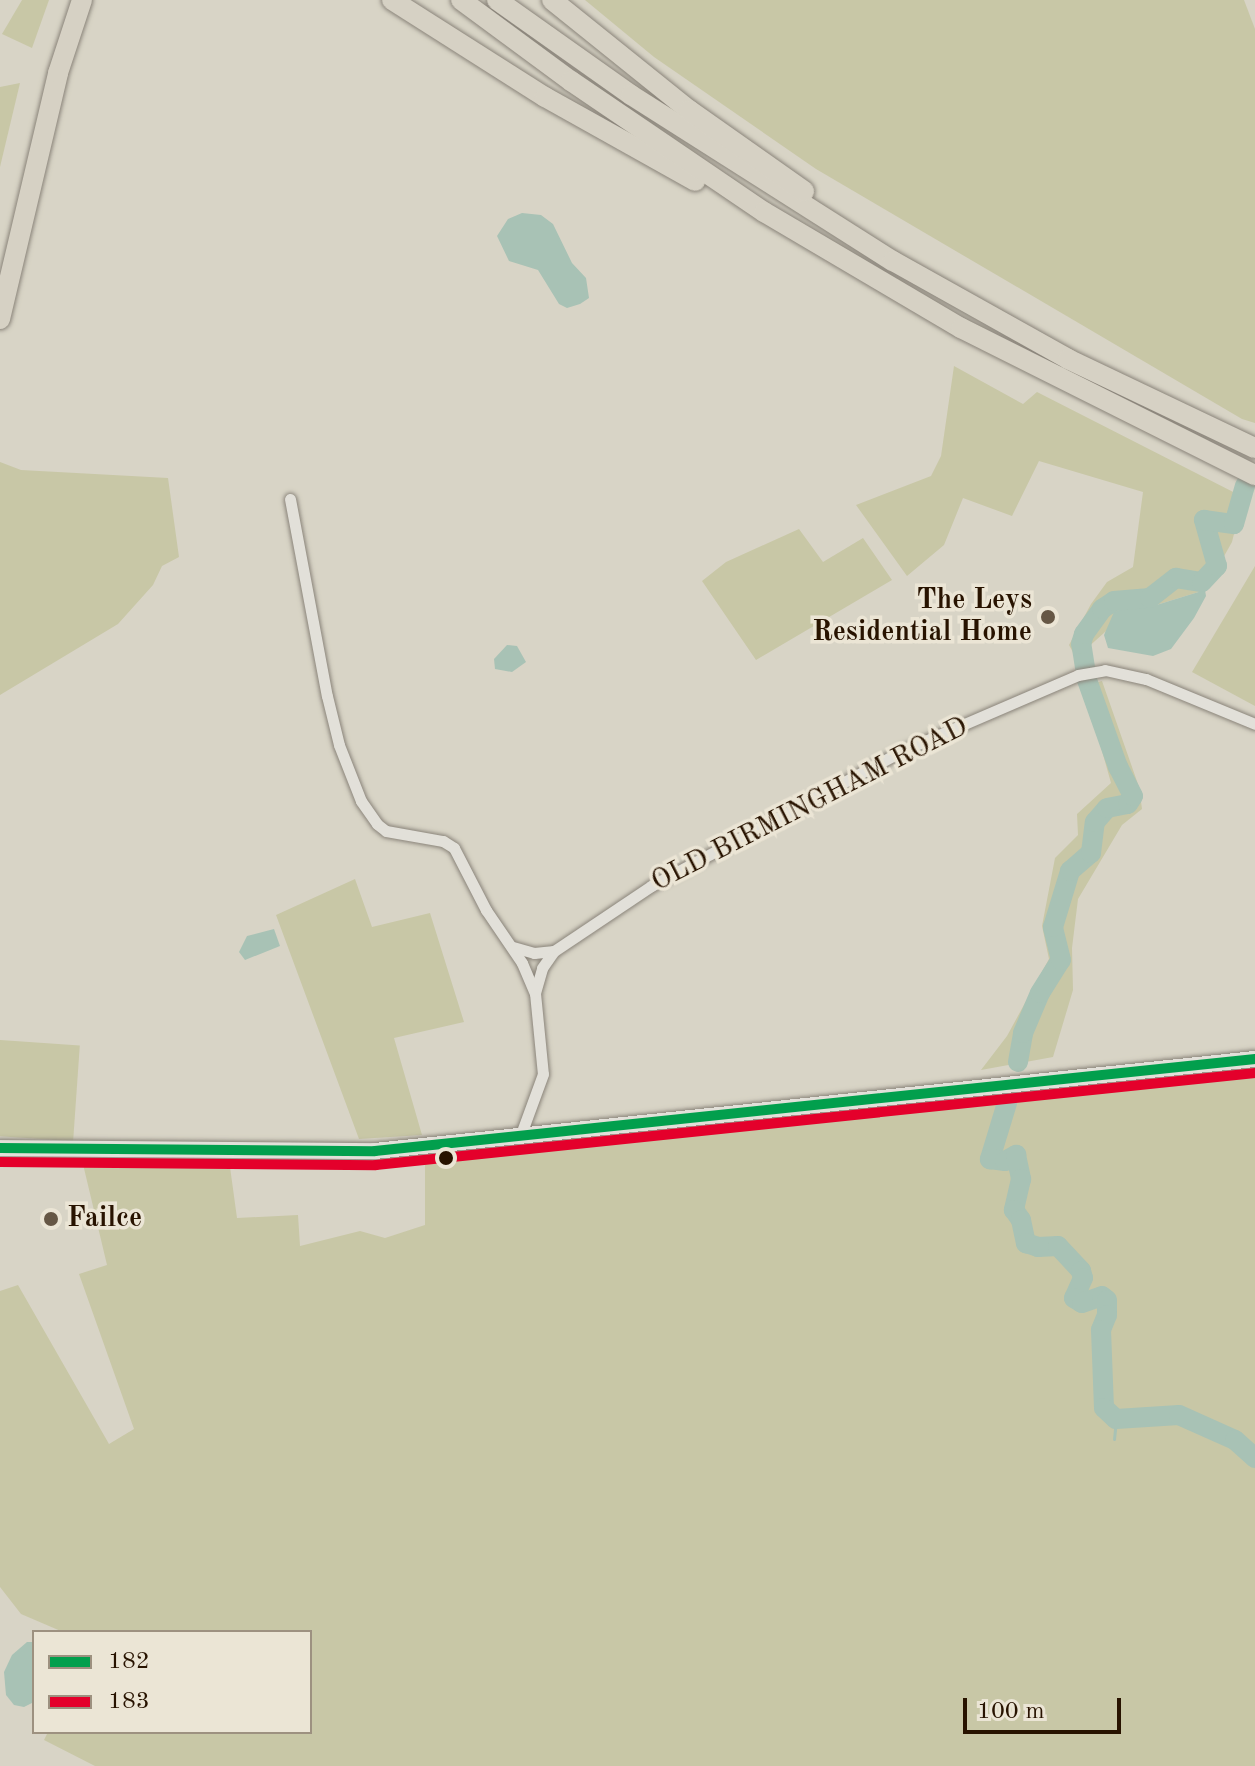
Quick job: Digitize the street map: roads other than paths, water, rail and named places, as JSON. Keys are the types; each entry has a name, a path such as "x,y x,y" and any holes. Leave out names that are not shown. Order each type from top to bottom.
{"highway":[{"path":"0,319 58,73 82,0"},
{"path":"392,0 545,97 700,184 764,212"},
{"path":"461,0 571,81 764,212 961,328 1255,475"},
{"path":"497,0 631,95 893,261 1068,359 1255,448"},
{"path":"552,0 689,110 828,208 893,261"}],"main road":[{"path":"0,1148 375,1151 1255,1059"}],"street":[{"path":"290,499 327,696 339,745 361,801 377,824 386,831 443,841 454,848 535,993 543,1074 520,1137"},
{"name":"OLD BIRMINGHAM ROAD","path":"554,951 651,886 904,750 1078,675 1093,671 1116,672 1167,685 1255,724"},
{"path":"512,947 534,953 554,951"},
{"path":"535,993 542,968 554,951"}],"waterway":[{"path":"1018,1062 1023,1033 1040,993 1061,960 1053,927 1070,871 1091,853 1095,822 1107,808 1128,804 1133,796 1118,767 1087,680 1081,644 1084,634 1102,609 1114,601 1150,598 1176,578 1202,582 1217,566 1204,520 1234,524 1245,486"},
{"path":"1007,1103 990,1159 1005,1161 1016,1155 1021,1179 1014,1210 1021,1220 1026,1243 1038,1247 1058,1246 1081,1271 1083,1278 1074,1298 1082,1303 1102,1296 1107,1300 1107,1315 1101,1330 1104,1408 1116,1419 1179,1415 1235,1440 1255,1458"},
{"path":"1114,1439 1116,1419"}],"place":[{"name":"The Leys Residential Home","path":"1048,617"},
{"name":"Failce","path":"51,1219"}]}
